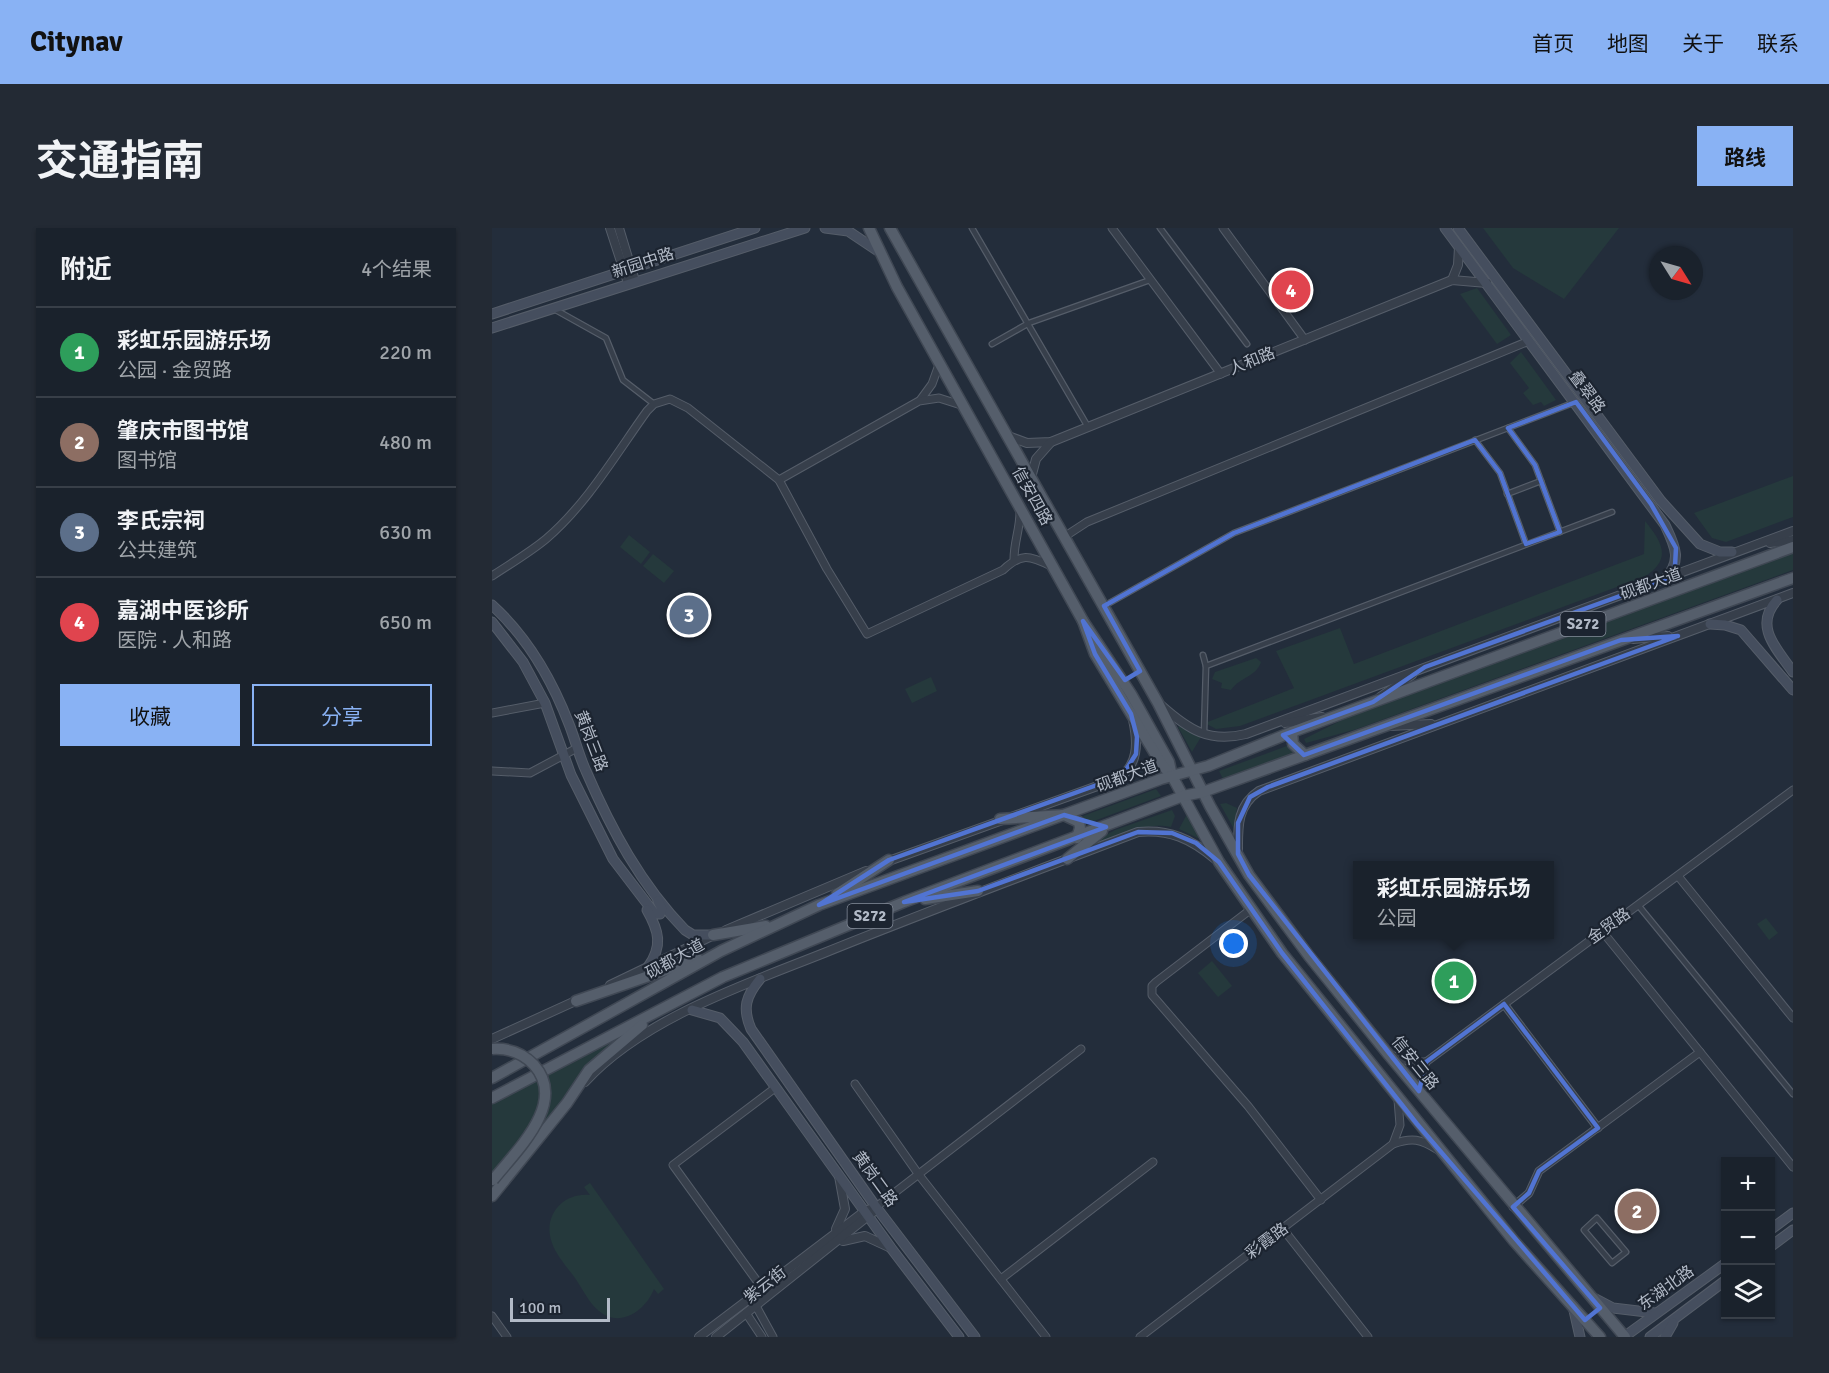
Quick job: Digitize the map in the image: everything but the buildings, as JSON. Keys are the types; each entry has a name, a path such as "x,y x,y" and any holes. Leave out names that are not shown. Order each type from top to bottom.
{"main road":[{"name":"新园中路","path":"492,314 755,228"},
{"name":"新园中路","path":"492,328 805,228"},
{"path":"825,228 848,231 880,253"},
{"name":"信安四路","path":"869,228 909,308 1083,621 1131,694 1170,762 1172,776"},
{"name":"信安四路","path":"890,228 928,300 1008,436 1158,703 1203,792"},
{"path":"899,228 900,249"},
{"name":"叠翠路","path":"1445,228 1665,525 1678,554 1675,566 1664,580"},
{"name":"叠翠路","path":"1458,228 1636,469 1679,520 1700,544 1720,552 1732,552"},
{"path":"909,308 918,300 928,300"},
{"path":"1665,525 1674,529 1679,520"},
{"name":"砚都大道","path":"492,1078 721,951 819,905 1172,776 1193,771 1336,715 1793,548"},
{"name":"S272","path":"492,1098 668,1004 761,960 904,902 1183,796 1203,792 1793,578"},
{"path":"1777,600 1770,608 1765,621 1777,649 1793,672"},
{"name":"黄岗三路","path":"492,604 524,640 559,700 577,748 615,834 640,875 685,930 693,934 713,935"},
{"path":"1083,621 1095,654 1162,765 1172,776 1219,862 1250,910 1398,1100 1514,1241 1600,1337"},
{"name":"黄岗三路","path":"492,622 523,662 545,703 590,817 613,859 640,897"},
{"path":"1710,624 1733,626 1741,630 1764,653 1793,690"},
{"path":"1764,653 1764,648 1769,645 1777,649"},
{"path":"1131,694 1148,685"},
{"path":"1292,732 1293,744 1305,755"},
{"name":"信安三路","path":"1203,792 1249,875 1309,956 1513,1207 1624,1337"},
{"path":"1000,819 1064,815 1079,822 1077,838"},
{"path":"1067,859 1113,822"},
{"path":"819,905 889,860"},
{"path":"1233,884 1249,875"},
{"path":"904,902 978,891"},
{"path":"640,897 655,914 660,914 662,909 655,894"},
{"path":"640,897 659,936 657,952 648,967"},
{"path":"713,935 781,923"},
{"path":"576,1001 721,951"},
{"name":"黄岗二路","path":"760,979 749,992 745,1005 745,1016 755,1035 876,1207 975,1337"},
{"path":"494,1188 567,1102 582,1078 607,1052 668,1004"},
{"name":"黄岗二路","path":"692,1010 720,1017 743,1042 891,1248 959,1337"},
{"path":"743,1042 747,1035 755,1035"},
{"path":"492,1049 505,1049 524,1056 539,1071 545,1090 545,1100 536,1124 494,1188"},
{"path":"1775,1226 1793,1213"},
{"path":"1775,1243 1793,1230"},
{"name":"东湖北路","path":"1624,1337 1722,1265"},
{"name":"东湖北路","path":"1650,1337 1663,1333 1678,1316 1721,1283"},
{"path":"927,1295 937,1287"},
{"path":"1590,1296 1613,1308 1655,1313 1653,1324 1663,1333"},
{"path":"1573,1306 1580,1337"},
{"path":"1586,1320 1600,1308"}],"street":[{"path":"610,228 628,269"},
{"path":"619,228 632,282"},
{"path":"972,228 1088,427"},
{"path":"1112,228 1221,374"},
{"path":"1160,228 1247,344"},
{"path":"1224,228 1305,340"},
{"path":"1460,247 1458,265 1452,280 1486,283"},
{"path":"992,344 1029,323 1150,280"},
{"name":"人和路","path":"1051,442 1452,280"},
{"path":"552,308 606,338 623,380 654,404"},
{"path":"1064,537 1087,522 1529,341"},
{"path":"919,401 932,384 940,362"},
{"path":"779,480 919,401 939,398 964,406"},
{"path":"492,576 546,539 569,517 654,404 670,399 678,401 779,480 827,569 867,634 1002,570 1014,559 1024,556 1054,567"},
{"path":"1104,606 1234,533 1576,402"},
{"path":"1508,428 1535,465 1560,532"},
{"path":"1008,436 1027,443 1051,442"},
{"path":"1475,440 1500,473 1526,544"},
{"path":"1031,478 1036,459 1051,442"},
{"path":"1508,494 1541,481"},
{"path":"1014,559 1014,541 1020,524 1020,505"},
{"path":"1206,666 1612,512"},
{"name":"砚都大道","path":"1158,703 1189,727 1204,734 1218,738 1233,737 1793,531"},
{"path":"1753,545 1793,540"},
{"path":"1238,854 1238,823 1242,808 1250,797 1259,791 1793,594"},
{"path":"1621,640 1678,636"},
{"path":"1203,655 1206,666 1204,734"},
{"path":"1373,702 1425,667"},
{"path":"492,713 545,703"},
{"path":"492,1039 713,935 889,860 1122,776 1132,762 1137,747 1131,714"},
{"path":"1266,726 1336,715"},
{"path":"1381,727 1441,724"},
{"path":"492,771 530,773 577,748"},
{"name":"金贸路","path":"1426,1062 1793,790"},
{"path":"567,1102 615,1055 646,1034 692,1010 760,979 978,891 1138,832 1151,831 1185,837 1219,862"},
{"path":"1678,876 1793,1018"},
{"path":"1638,905 1793,1094"},
{"path":"1250,910 1156,982 1152,986 1152,994 1248,1106 1321,1200"},
{"path":"1602,931 1793,1167"},
{"path":"1504,1004 1598,1128"},
{"path":"835,1239 1081,1049"},
{"path":"1513,1207 1529,1193 1539,1171 1700,1052"},
{"path":"1388,1054 1410,1062 1426,1062 1422,1076 1424,1098"},
{"path":"855,1084 919,1175 1046,1337"},
{"path":"762,1288 673,1165 775,1088"},
{"path":"1393,1144 1400,1125 1398,1100"},
{"path":"1393,1144 1413,1138 1422,1140 1441,1152"},
{"name":"彩霞路","path":"1140,1337 1393,1144"},
{"path":"1000,1279 1153,1162"},
{"path":"835,1239 845,1209 838,1174"},
{"path":"1597,1218 1626,1252 1612,1263 1584,1230 1597,1218"},
{"path":"1283,1228 1368,1337"},
{"path":"835,1239 865,1236 891,1248"},
{"name":"紫云街","path":"699,1337 805,1254 835,1239"},
{"name":"紫云街","path":"716,1337 811,1263 835,1239"},
{"path":"805,1254 811,1263"},
{"path":"756,1306 773,1337"},
{"path":"746,1313 762,1337"},
{"path":"492,1316 507,1337"}],"highlighted area":[{"path":"1576,402 1651,504 1676,548 1675,566 1664,580 1425,667 1373,702 1283,735 1304,755 1621,640 1678,636 1268,787 1250,797 1238,823 1238,854 1249,875 1419,1091 1426,1062 1504,1004 1598,1128 1539,1171 1529,1193 1513,1207 1600,1308 1585,1320 1417,1124 1282,953 1219,862 1196,843 1172,833 1138,832 978,891 904,902 1106,827 1064,815 819,905 889,860 1122,776 1136,754 1137,737 1131,714 1095,654 1083,621 1125,680 1140,671 1104,606 1234,533 1475,440 1500,473 1526,544 1560,532 1535,465 1508,428"}],"green space":[{"path":"1483,228 1619,228 1564,299 1513,268"},
{"path":"1477,288 1511,335 1497,344 1460,294"},
{"path":"1521,352 1556,400 1544,406 1541,402 1533,405 1523,393 1529,388 1510,363"},
{"path":"1793,476 1793,517 1726,542 1712,538 1694,513"},
{"path":"1645,521 1660,543 1662,557 1659,564 1644,577 1240,726 1216,729 1205,723 1294,688 1276,651 1340,628 1354,664 1644,554"},
{"path":"629,535 650,552 641,564 620,547"},
{"path":"1793,553 1793,570 1357,729 1306,743 1304,739 1350,716"},
{"path":"653,554 674,571 664,583 643,566"},
{"path":"1256,658 1261,662 1259,667 1231,690 1221,688 1222,683 1212,679 1215,672"},
{"path":"931,677 937,691 912,703 905,689"},
{"path":"1178,727 1201,737 1192,752"},
{"path":"1292,744 1296,753 1223,779 1219,771"},
{"path":"1156,789 1161,796 1086,824 1083,816"},
{"path":"1226,803 1237,808 1234,829 1220,804"},
{"path":"1172,810 1175,816 1171,827 1149,826 1102,842 1092,843 1115,830"},
{"path":"1187,814 1202,840 1179,829"},
{"path":"1766,918 1778,933 1769,940 1757,924"},
{"path":"1212,961 1232,986 1218,997 1198,973"},
{"path":"619,1038 588,1066 541,1129 519,1139 492,1173 492,1100"},
{"path":"590,1183 664,1289 658,1294 654,1289 639,1310 624,1317 607,1316 595,1308 552,1243 550,1224 557,1208 571,1197 590,1195 584,1187"}],"place":[{"name":"嘉湖中医诊所","path":"1291,290"},
{"name":"李氏宗祠","path":"689,615"},
{"name":"彩虹乐园游乐场","path":"1454,981"},
{"name":"肇庆市图书馆","path":"1637,1211"}]}
